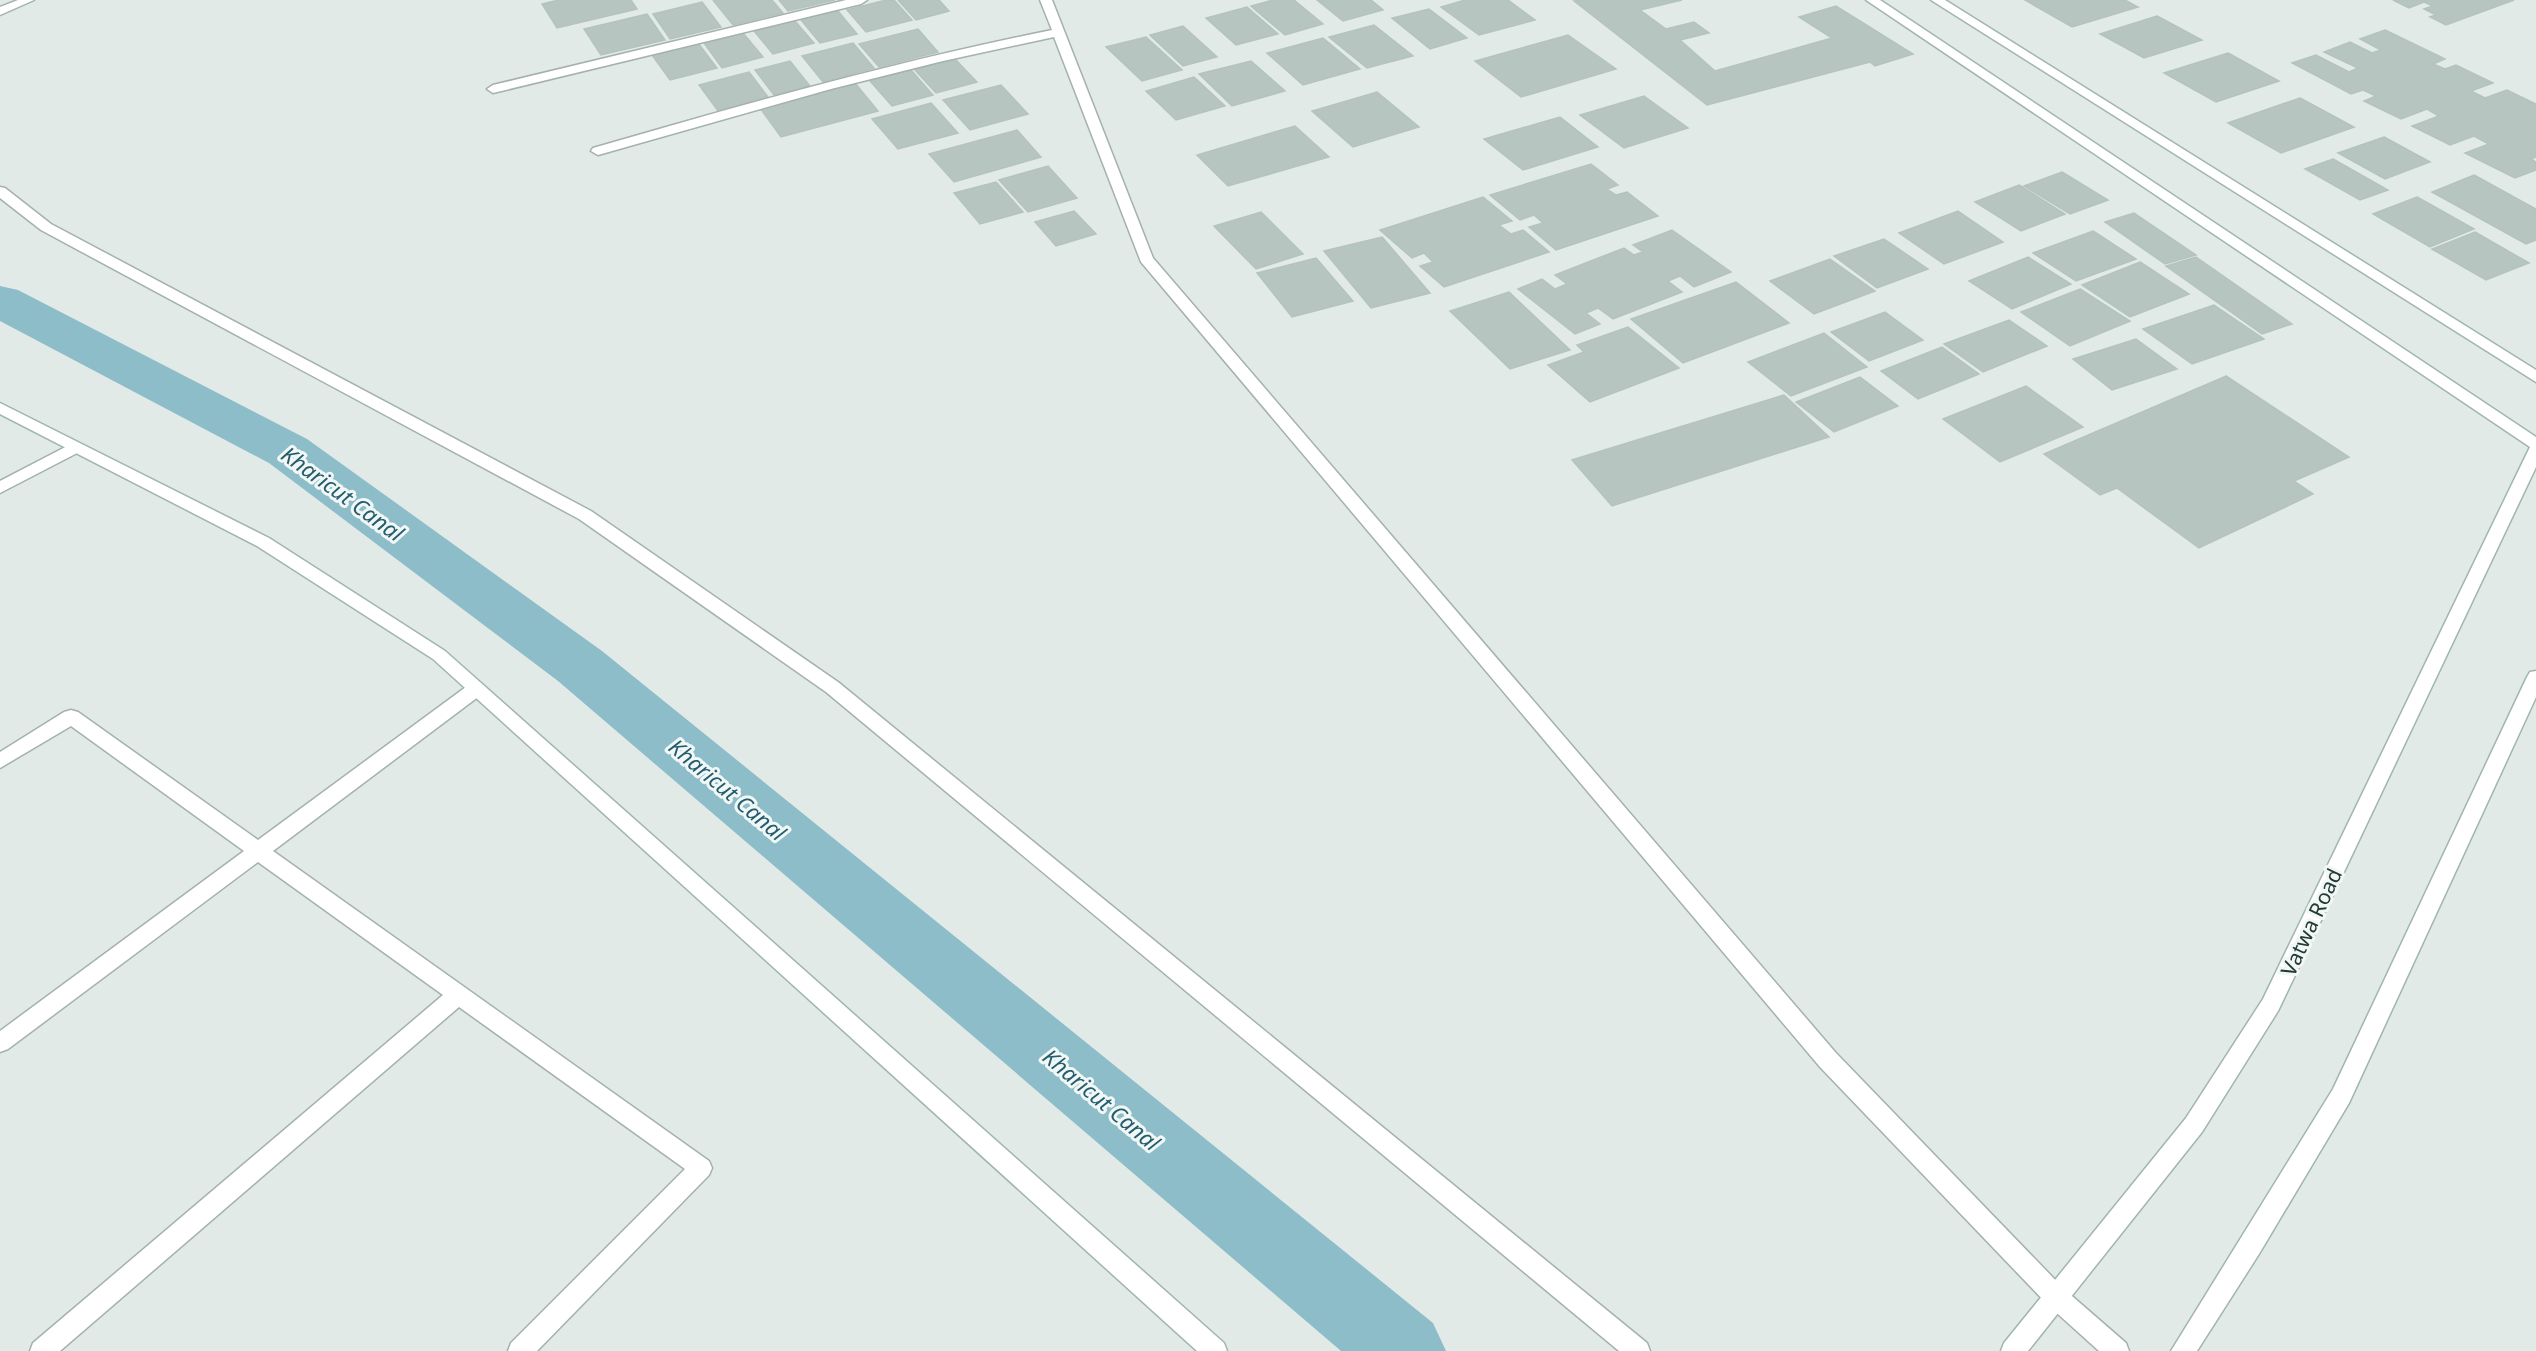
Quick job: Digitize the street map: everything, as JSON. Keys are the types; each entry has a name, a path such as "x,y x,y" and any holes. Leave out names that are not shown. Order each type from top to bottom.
{"street":[{"path":"0,11 28,0"},
{"path":"493,89 861,0"},
{"path":"1046,0 1146,259 1828,1060 2057,1298 2117,1351"},
{"path":"1872,0 2536,444"},
{"path":"1937,0 2536,377"},
{"path":"598,151 724,114 968,50 1059,32"},
{"path":"0,191 46,227 585,514 832,687 1638,1351"},
{"path":"0,408 263,542 439,655 1215,1351"},
{"path":"0,488 75,447"},
{"name":"Vatwa Road","path":"2013,1351 2194,1125 2271,1005 2536,450"},
{"path":"2183,1351 2251,1246 2341,1096 2536,677"},
{"path":"0,1043 476,689"},
{"path":"0,761 71,717 256,852 701,1168 520,1351"},
{"path":"42,1351 458,995"}],"building":[{"path":"559,0 631,0 637,9 557,28 542,4"},
{"path":"713,0 772,0 783,13 733,25"},
{"path":"779,0 835,0 788,11"},
{"path":"894,0 912,20 866,32 847,10"},
{"path":"898,0 939,0 949,11 916,20"},
{"path":"1273,0 1294,0 1323,24 1285,35 1251,6"},
{"path":"1317,0 1371,0 1383,10 1343,21"},
{"path":"1465,0 1508,0 1535,20 1479,35 1441,7"},
{"path":"1682,0 1640,10 1666,29 1694,22 1709,33 1680,40 1715,71 1832,38 1799,17 1836,6 1913,54 1875,66 1870,62 1707,105 1574,1"},
{"path":"2025,0 2125,0 2138,7 2072,27"},
{"path":"2393,0 2514,0 2446,25 2430,17 2436,15 2424,9 2433,6 2424,2 2409,8"},
{"path":"702,2 721,27 670,39 653,14"},
{"path":"1247,7 1278,34 1236,45 1206,18"},
{"path":"1429,9 1467,38 1430,49 1392,18"},
{"path":"838,11 857,34 820,43 801,20"},
{"path":"647,14 665,40 601,55 584,29"},
{"path":"2157,16 2202,40 2144,58 2100,34"},
{"path":"795,21 814,43 773,54 754,31"},
{"path":"1374,25 1413,56 1367,68 1329,37"},
{"path":"1183,26 1217,57 1183,66 1150,35"},
{"path":"918,29 938,52 879,67 859,44"},
{"path":"2385,30 2445,59 2433,64 2445,69 2456,65 2493,83 2471,91 2485,98 2507,90 2536,104 2536,157 2531,159 2536,162 2536,170 2515,178 2465,153 2489,144 2474,136 2450,145 2412,126 2439,116 2427,109 2401,119 2364,101 2376,96 2363,90 2351,94 2292,63 2316,55 2349,72 2358,68 2324,52 2350,42 2372,53 2381,50 2360,39"},
{"path":"743,33 763,57 722,68 704,43"},
{"path":"1568,35 1616,69 1521,97 1475,61"},
{"path":"1146,37 1182,70 1142,81 1106,47"},
{"path":"1323,38 1360,69 1303,85 1267,53"},
{"path":"698,43 717,68 670,80 652,55"},
{"path":"853,43 874,68 823,82 802,56"},
{"path":"2228,53 2279,81 2216,102 2164,73"},
{"path":"955,59 977,82 936,93 914,69"},
{"path":"790,61 810,86 774,95 755,70"},
{"path":"1251,61 1285,91 1232,106 1199,74"},
{"path":"911,70 933,95 892,106 870,81"},
{"path":"749,72 768,97 718,111 699,85"},
{"path":"1194,77 1225,106 1176,120 1146,91"},
{"path":"855,83 878,111 781,137 760,108"},
{"path":"1001,85 1028,114 970,130 943,100"},
{"path":"1377,92 1419,127 1353,147 1312,111"},
{"path":"1644,96 1688,128 1624,148 1580,115"},
{"path":"2300,98 2354,127 2281,153 2228,123"},
{"path":"931,103 958,133 898,149 872,119"},
{"path":"1560,117 1598,147 1523,170 1484,139"},
{"path":"1295,126 1329,157 1228,186 1197,155"},
{"path":"1017,130 1041,157 954,182 929,154"},
{"path":"2384,137 2430,162 2385,179 2338,153"},
{"path":"2333,159 2388,190 2360,200 2305,169"},
{"path":"1591,164 1618,185 1607,189 1616,195 1627,192 1658,216 1556,250 1529,227 1543,223 1534,215 1520,220 1490,195"},
{"path":"1048,166 1077,198 1028,212 999,180"},
{"path":"2062,172 2108,200 2070,214 2024,186"},
{"path":"2474,175 2536,209 2536,240 2526,244 2432,192"},
{"path":"996,182 1023,212 980,224 954,193"},
{"path":"2019,185 2065,214 2021,231 1975,202"},
{"path":"1483,197 1512,221 1499,225 1511,234 1523,230 1549,252 1444,287 1420,266 1433,262 1424,253 1412,258 1380,230"},
{"path":"2417,197 2474,229 2430,247 2373,214"},
{"path":"1074,211 1096,234 1056,246 1035,222"},
{"path":"1958,211 2003,242 1944,264 1899,233"},
{"path":"1261,212 1303,254 1256,269 1214,226"},
{"path":"2134,213 2196,255 2165,264 2105,222"},
{"path":"1672,230 1731,272 1694,287 1680,276 1668,281 1682,292 1613,319 1598,308 1586,313 1600,324 1575,334 1518,289 1542,279 1555,289 1567,284 1555,275 1624,248 1634,255 1643,252 1633,245"},
{"path":"2093,231 2136,259 2076,281 2033,253"},
{"path":"2475,232 2529,263 2486,280 2432,249"},
{"path":"1382,237 1430,293 1371,308 1324,251"},
{"path":"1884,239 1928,269 1877,288 1834,256"},
{"path":"2028,257 2071,284 2012,309 1969,281"},
{"path":"2196,257 2292,324 2262,334 2166,266"},
{"path":"1316,258 1353,301 1292,317 1257,273"},
{"path":"1830,259 1875,291 1814,314 1770,281"},
{"path":"2140,262 2189,294 2130,317 2082,285"},
{"path":"1736,282 1789,323 1683,363 1631,319"},
{"path":"2080,289 2130,321 2070,346 2021,312"},
{"path":"1509,292 1570,350 1510,369 1450,311"},
{"path":"2214,305 2264,339 2192,364 2143,329"},
{"path":"1885,312 1923,340 1869,361 1831,332"},
{"path":"2009,320 2047,346 1983,372 1944,344"},
{"path":"1628,327 1679,368 1590,402 1548,365 1584,352 1577,345"},
{"path":"1824,333 1867,367 1791,396 1748,362"},
{"path":"2136,339 2177,369 2112,390 2073,359"},
{"path":"1942,347 1979,374 1918,399 1881,371"},
{"path":"2226,376 2349,457 2294,481 2313,494 2199,548 2117,488 2100,495 2044,454"},
{"path":"1860,377 1898,406 1834,432 1796,402"},
{"path":"2026,386 2083,427 2000,462 1943,419"},
{"path":"1784,395 1829,437 1612,506 1572,460"}],"waterway":[{"name":"Kharicut Canal","path":"0,301 288,451 580,666 1404,1351"}]}
